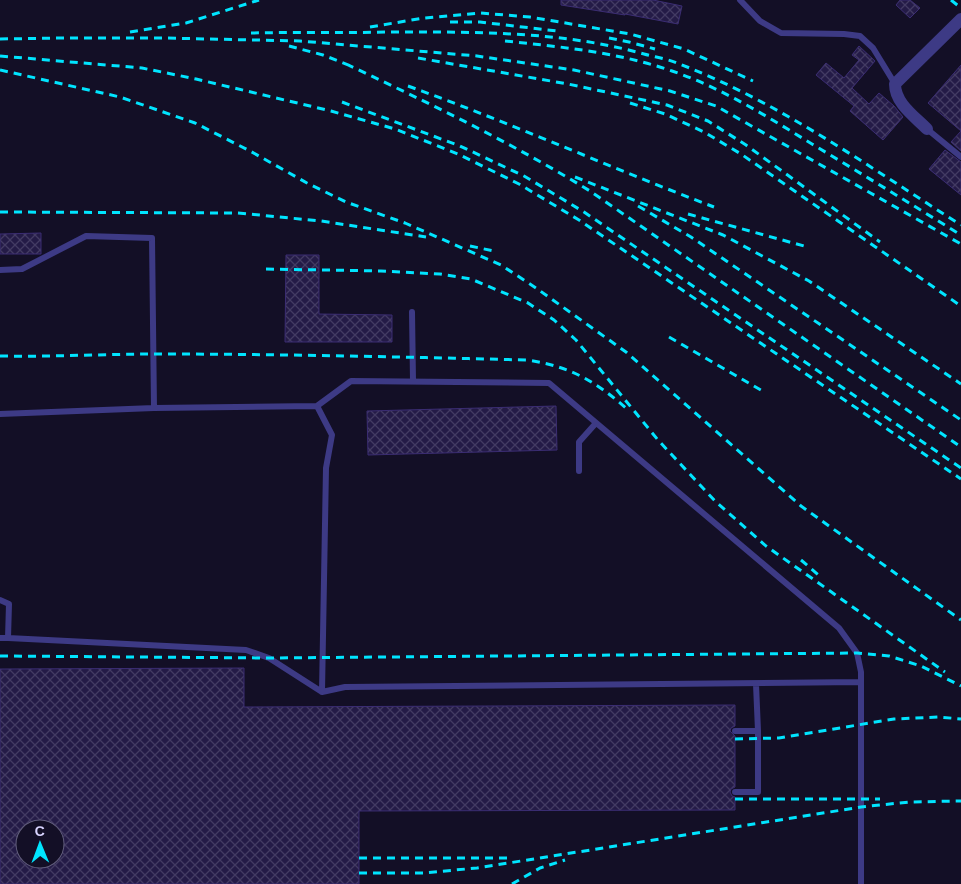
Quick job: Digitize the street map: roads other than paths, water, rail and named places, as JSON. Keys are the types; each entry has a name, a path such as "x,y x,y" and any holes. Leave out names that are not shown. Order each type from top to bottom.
{"street":[{"path":"927,129 899,100 895,94 895,84 961,19"}],"lane":[{"path":"740,0 760,21 781,33 860,36 873,48 895,84"},
{"path":"927,129 961,157"},
{"path":"0,270 22,269 86,236 152,238 154,408"},
{"path":"412,312 413,381"},
{"path":"0,414 154,408 317,406 351,381 549,383 839,628 857,653 861,672 861,884"},
{"path":"317,406 332,436 326,468 322,692"},
{"path":"579,471 579,442 596,423"},
{"path":"0,600 9,604 8,638"},
{"path":"0,638 246,650 269,658 322,692 345,688 861,682"},
{"path":"735,792 758,792 756,684"},
{"path":"735,731 758,731"}],"railway":[{"path":"130,32 186,23 259,0"},
{"path":"951,0 961,8"},
{"path":"370,27 424,18 481,13 530,17 630,34 684,49 753,81"},
{"path":"450,22 480,22 557,31"},
{"path":"251,33 423,32 519,34 613,46 665,59 715,79 787,116 961,225"},
{"path":"56,38 300,41 477,56 574,70 670,91 716,106 961,244"},
{"path":"0,39 62,38"},
{"path":"609,38 655,49"},
{"path":"505,41 568,48 631,59 691,78 727,94 762,114 961,235"},
{"path":"289,46 323,55 351,66"},
{"path":"0,56 142,68 196,79 331,111 395,129 458,154 519,184 579,220 961,479"},
{"path":"418,58 568,84 667,105 708,121 746,145 880,242"},
{"path":"346,64 500,140 590,191 961,447"},
{"path":"0,70 120,97 195,123 346,202 405,223 501,265 626,352 801,506 961,620"},
{"path":"408,86 714,207"},
{"path":"342,102 460,146 524,176 584,212 961,468"},
{"path":"630,103 665,114 704,132 741,154 961,306"},
{"path":"575,177 723,235 809,281 961,384"},
{"path":"638,206 691,237 961,420"},
{"path":"0,212 238,213 321,221 426,237"},
{"path":"688,214 804,246"},
{"path":"470,246 494,251"},
{"path":"266,269 440,274 471,279 528,303 554,320 576,340 658,440 715,501 766,546 945,672"},
{"path":"669,337 766,393"},
{"path":"0,356 202,354 527,360 557,366 570,371 594,383 628,410"},
{"path":"801,560 822,578"},
{"path":"0,656 269,658 857,653 889,656 921,666 961,686"},
{"path":"735,739 779,738 894,719 939,717 961,719"},
{"path":"735,799 880,799"},
{"path":"359,873 423,873 477,868 861,807 909,802 961,801"},
{"path":"359,858 511,858"},
{"path":"512,884 540,868 565,860"}]}
